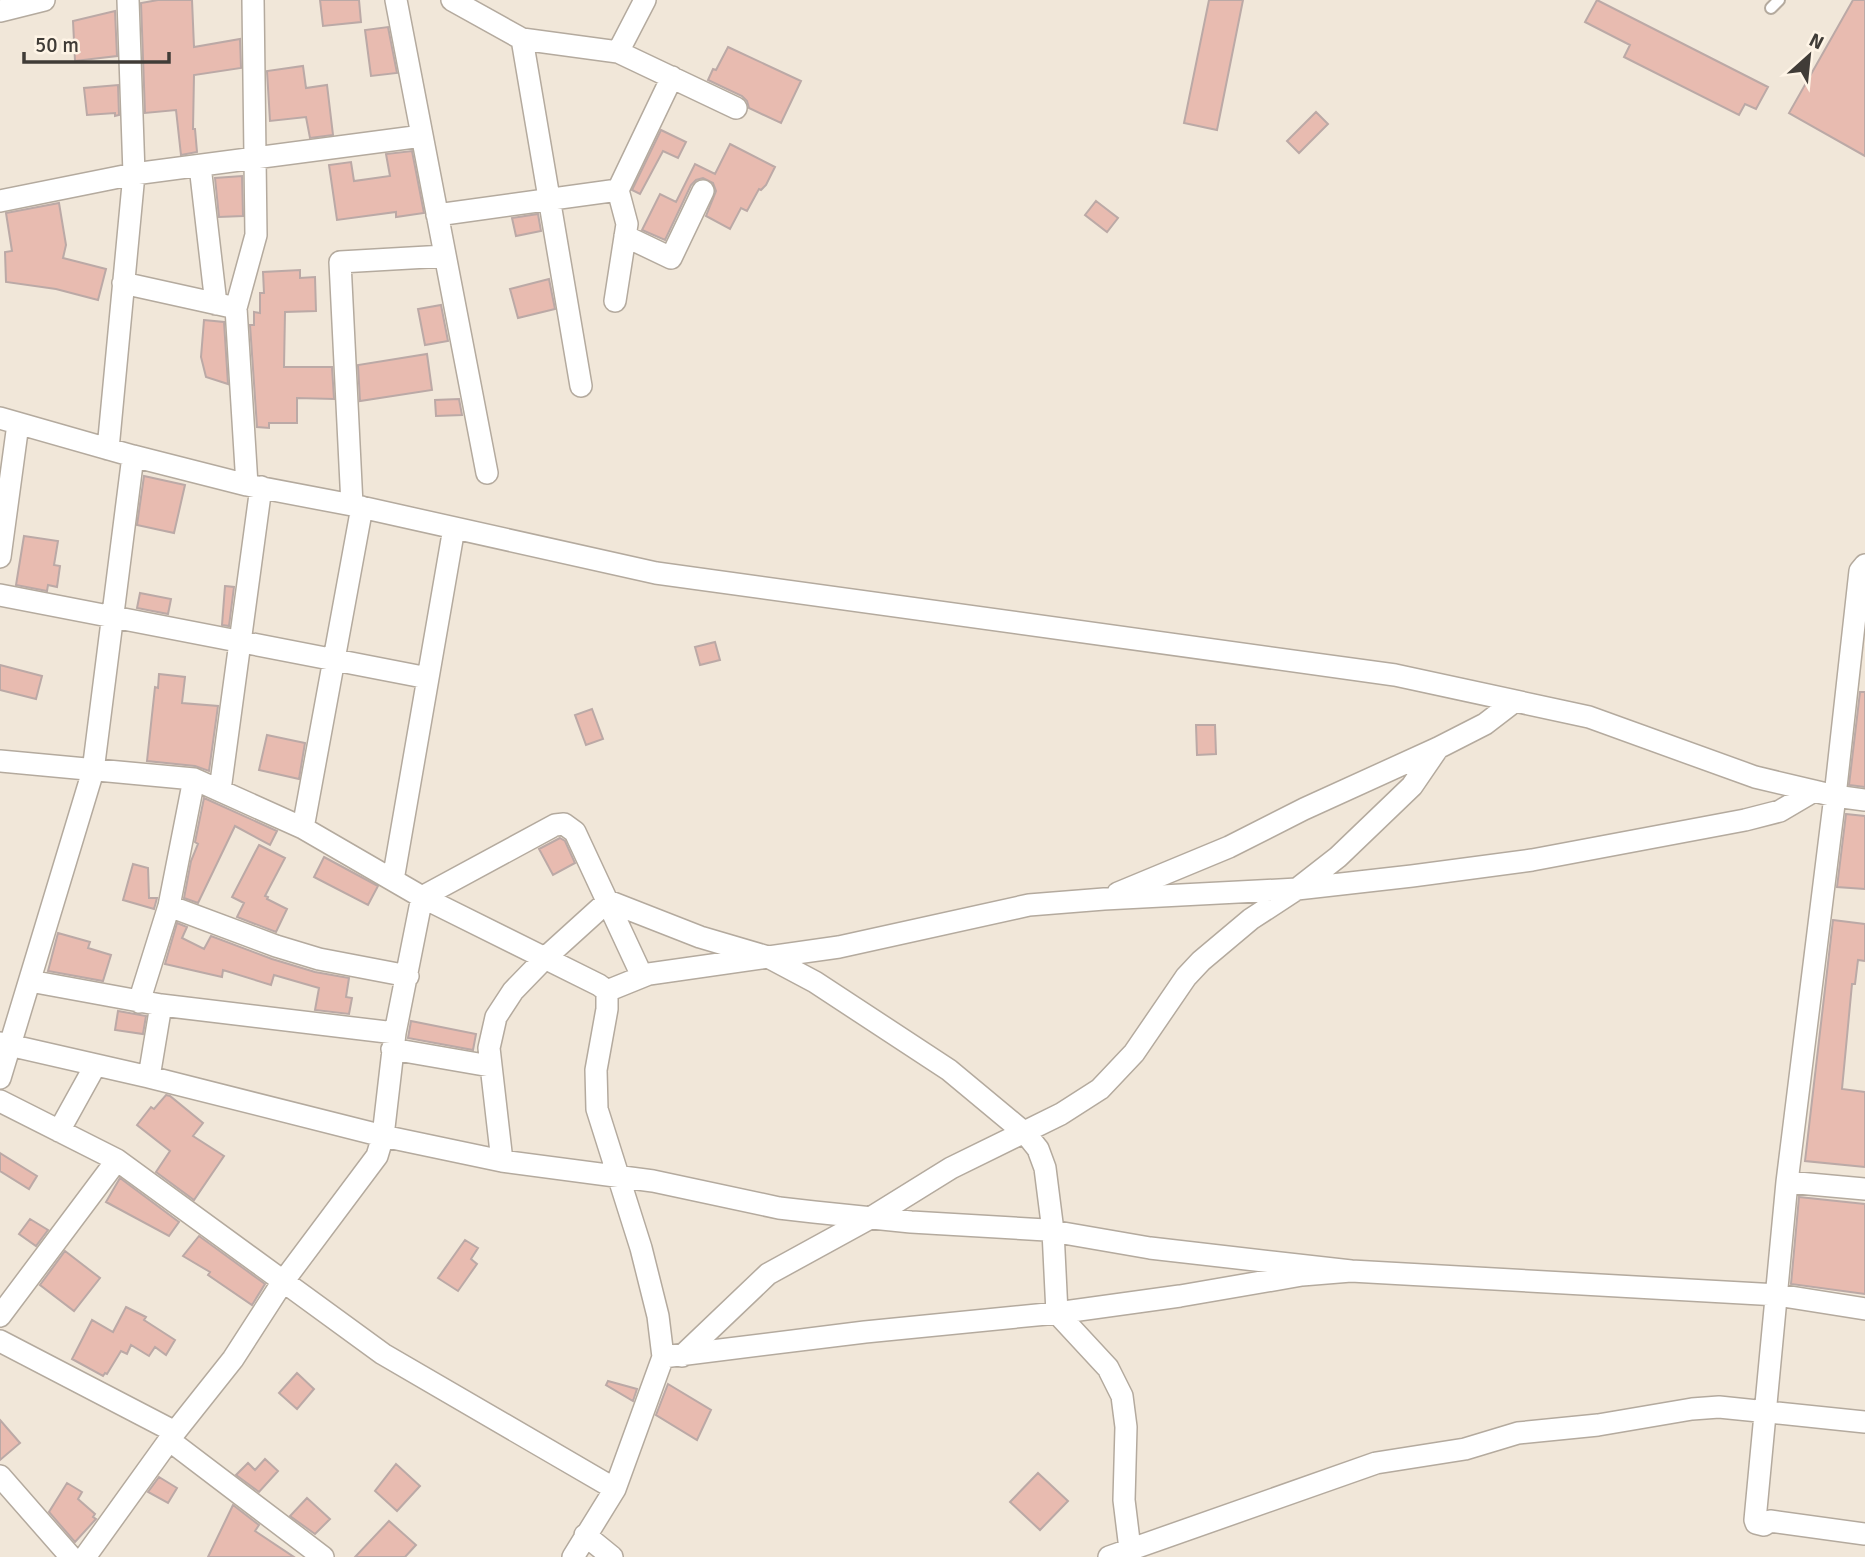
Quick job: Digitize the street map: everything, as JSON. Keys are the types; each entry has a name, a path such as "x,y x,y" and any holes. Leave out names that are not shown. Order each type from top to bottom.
{"street":[{"path":"0,11 44,0"},
{"path":"108,449 134,174 128,0"},
{"path":"226,306 256,235 253,0"},
{"path":"396,0 487,473"},
{"path":"452,0 522,39 618,52 736,108"},
{"path":"618,52 645,0"},
{"path":"522,39 581,386"},
{"path":"615,301 627,224 618,190 672,77"},
{"path":"0,201 134,174 422,136"},
{"path":"200,166 226,306 254,486 240,642 220,790"},
{"path":"437,215 618,190"},
{"path":"625,236 671,258 704,191"},
{"path":"303,828 334,660 357,506 340,262 445,256"},
{"path":"123,283 226,306"},
{"path":"0,557 9,421 132,456 254,486 357,506 656,573 1395,675 1589,717 1755,776 1835,796 1865,800"},
{"path":"0,1078 6,1044 30,981 93,771 132,456"},
{"path":"393,880 454,527"},
{"path":"1863,569 1856,682 1835,796 1787,1182 1756,1523 1764,1525 1770,1521 1865,1534"},
{"path":"0,595 428,678"},
{"path":"1104,899 1229,847 1304,809 1438,748 1485,724 1516,701"},
{"path":"573,1557 615,1489 673,1356 768,1274 872,1217 951,1168 1087,1099 1134,1054 1186,977 1201,961 1251,919 1297,889 1338,857 1423,773 1438,748"},
{"path":"0,761 194,779 303,828 422,897 600,985 607,991 596,1094 601,1124 620,1177 657,1316 673,1356"},
{"path":"139,1002 169,906 194,779"},
{"path":"607,991 642,976 892,937 1029,905 1297,889 1532,860 1699,830 1780,811 1814,791"},
{"path":"422,897 555,825 564,824 575,832 642,976"},
{"path":"85,1557 172,1436 233,1359 282,1283 377,1156 383,1136 394,1041 422,897"},
{"path":"608,901 700,937 768,957 815,982 915,1046 968,1085 1024,1132 1038,1149 1045,1168 1053,1231 1057,1313 1108,1368 1122,1396 1126,1427 1124,1500 1129,1549"},
{"path":"502,1161 489,1048 496,1017 513,991 608,901"},
{"path":"169,906 319,959 408,976"},
{"path":"30,981 139,1002 394,1041 491,1066"},
{"path":"149,1077 161,1005"},
{"path":"6,1044 383,1136 502,1161 673,1185 779,1208 911,1222 1053,1231 1162,1250 1351,1271 1777,1295 1865,1309"},
{"path":"59,1131 95,1066"},
{"path":"0,1101 117,1160 282,1283 383,1354 615,1489"},
{"path":"0,1317 117,1160"},
{"path":"1787,1182 1865,1189"},
{"path":"673,1356 865,1332 1057,1313 1302,1275 1351,1271"},
{"path":"0,1340 172,1436 323,1557"},
{"path":"1109,1557 1377,1463 1465,1449 1518,1433 1719,1407 1865,1422"},
{"path":"0,1476 71,1557"},
{"path":"585,1535 612,1557"}],"building":[{"path":"192,0 194,47 240,39 241,68 194,75 193,129 197,152 181,155 176,110 145,113 141,3"},
{"path":"320,0 359,0 361,22 323,26"},
{"path":"1209,0 1243,0 1217,130 1184,123"},
{"path":"1597,0 1768,87 1756,109 1745,104 1739,115 1624,57 1630,45 1585,22"},
{"path":"1853,0 1865,0 1865,156 1789,113"},
{"path":"115,11 117,56 75,61 73,21"},
{"path":"388,27 397,73 371,76 365,30"},
{"path":"728,47 801,81 781,123 749,108 742,96 708,80"},
{"path":"303,66 306,88 327,85 333,135 310,138 306,117 270,121 267,71"},
{"path":"118,85 119,115 87,115 84,88"},
{"path":"1316,112 1328,124 1299,153 1287,141"},
{"path":"661,130 686,142 678,158 663,151 640,194 632,190"},
{"path":"730,144 775,167 747,211 741,208 730,229 706,216 716,191 713,183 703,178 691,185 665,240 642,230 660,194 676,202 695,164 715,174"},
{"path":"412,151 424,213 396,217 396,212 337,220 329,165 351,162 354,181 390,176 386,154"},
{"path":"242,176 243,216 219,217 215,178"},
{"path":"1096,201 1118,218 1107,232 1085,215"},
{"path":"59,203 66,245 63,258 106,269 98,300 56,289 6,282 5,252 12,251 6,213"},
{"path":"538,214 541,231 516,236 512,218"},
{"path":"300,270 300,278 315,277 316,311 285,312 284,367 332,367 334,399 297,398 297,423 269,423 269,428 257,427 250,325 254,325 254,312 260,313 260,293 264,293 263,272"},
{"path":"549,279 555,309 518,318 510,289"},
{"path":"441,305 448,341 425,345 418,309"},
{"path":"204,320 224,322 228,384 206,377 201,357"},
{"path":"427,354 432,390 360,401 358,365"},
{"path":"459,399 462,415 436,416 435,400"},
{"path":"144,476 185,485 174,533 137,525"},
{"path":"24,536 58,541 54,565 60,566 57,587 48,585 47,591 16,585"},
{"path":"225,586 234,587 229,626 222,625"},
{"path":"140,593 171,599 168,614 137,608"},
{"path":"715,642 720,660 700,665 695,647"},
{"path":"0,665 42,676 36,699 0,690"},
{"path":"159,674 185,677 182,703 218,706 209,771 195,766 147,761 155,687 158,688"},
{"path":"1860,692 1865,692 1865,787 1849,785"},
{"path":"592,709 603,739 586,745 575,715"},
{"path":"1196,725 1215,725 1216,754 1197,755"},
{"path":"267,735 305,743 299,779 259,770"},
{"path":"204,798 277,831 270,845 235,826 198,903 184,898 191,861 198,844 195,842"},
{"path":"1846,814 1865,816 1865,889 1837,887"},
{"path":"560,838 565,841 575,863 553,875 539,849"},
{"path":"259,845 285,858 265,896 287,909 276,932 237,917 244,903 232,897"},
{"path":"324,857 378,886 368,905 314,877"},
{"path":"133,864 148,868 149,898 157,898 154,909 123,900"},
{"path":"1833,920 1865,924 1865,961 1858,960 1855,984 1852,984 1842,1089 1865,1092 1865,1167 1805,1161"},
{"path":"177,923 187,927 182,938 204,949 211,936 272,959 315,972 349,978 346,997 352,998 349,1014 315,1010 319,988 274,975 271,985 223,970 222,977 165,964"},
{"path":"58,933 90,942 88,948 111,955 103,981 48,971"},
{"path":"118,1011 146,1016 143,1034 115,1030"},
{"path":"411,1021 476,1034 473,1050 408,1038"},
{"path":"166,1095 203,1123 193,1136 224,1156 194,1200 156,1172 170,1151 137,1125 151,1107 154,1109"},
{"path":"0,1153 37,1176 29,1189 0,1171"},
{"path":"120,1178 179,1222 169,1236 106,1202"},
{"path":"1799,1197 1865,1204 1865,1294 1791,1284"},
{"path":"30,1219 48,1230 36,1246 19,1234"},
{"path":"199,1236 265,1284 252,1305 208,1275 210,1272 183,1256"},
{"path":"465,1240 478,1248 471,1259 477,1264 458,1291 438,1278"},
{"path":"65,1251 100,1278 74,1311 40,1285"},
{"path":"126,1307 146,1317 144,1320 175,1340 166,1355 155,1347 149,1356 131,1345 127,1354 121,1351 103,1376 72,1359 92,1320 113,1332"},
{"path":"297,1373 314,1389 297,1409 279,1393"},
{"path":"608,1381 637,1389 633,1401 606,1385"},
{"path":"668,1384 711,1410 697,1440 656,1415"},
{"path":"0,1420 20,1443 0,1460"},
{"path":"265,1459 278,1471 259,1492 236,1475 248,1463 255,1470"},
{"path":"396,1464 420,1486 397,1511 375,1491"},
{"path":"1038,1473 1068,1501 1040,1530 1010,1502"},
{"path":"159,1477 177,1488 168,1503 148,1492"},
{"path":"67,1483 82,1492 78,1499 95,1514 93,1517 96,1519 75,1542 49,1512"},
{"path":"307,1498 330,1519 315,1534 290,1516"},
{"path":"233,1505 259,1525 255,1531 294,1557 208,1557"},
{"path":"389,1521 416,1545 405,1557 355,1557"}]}
